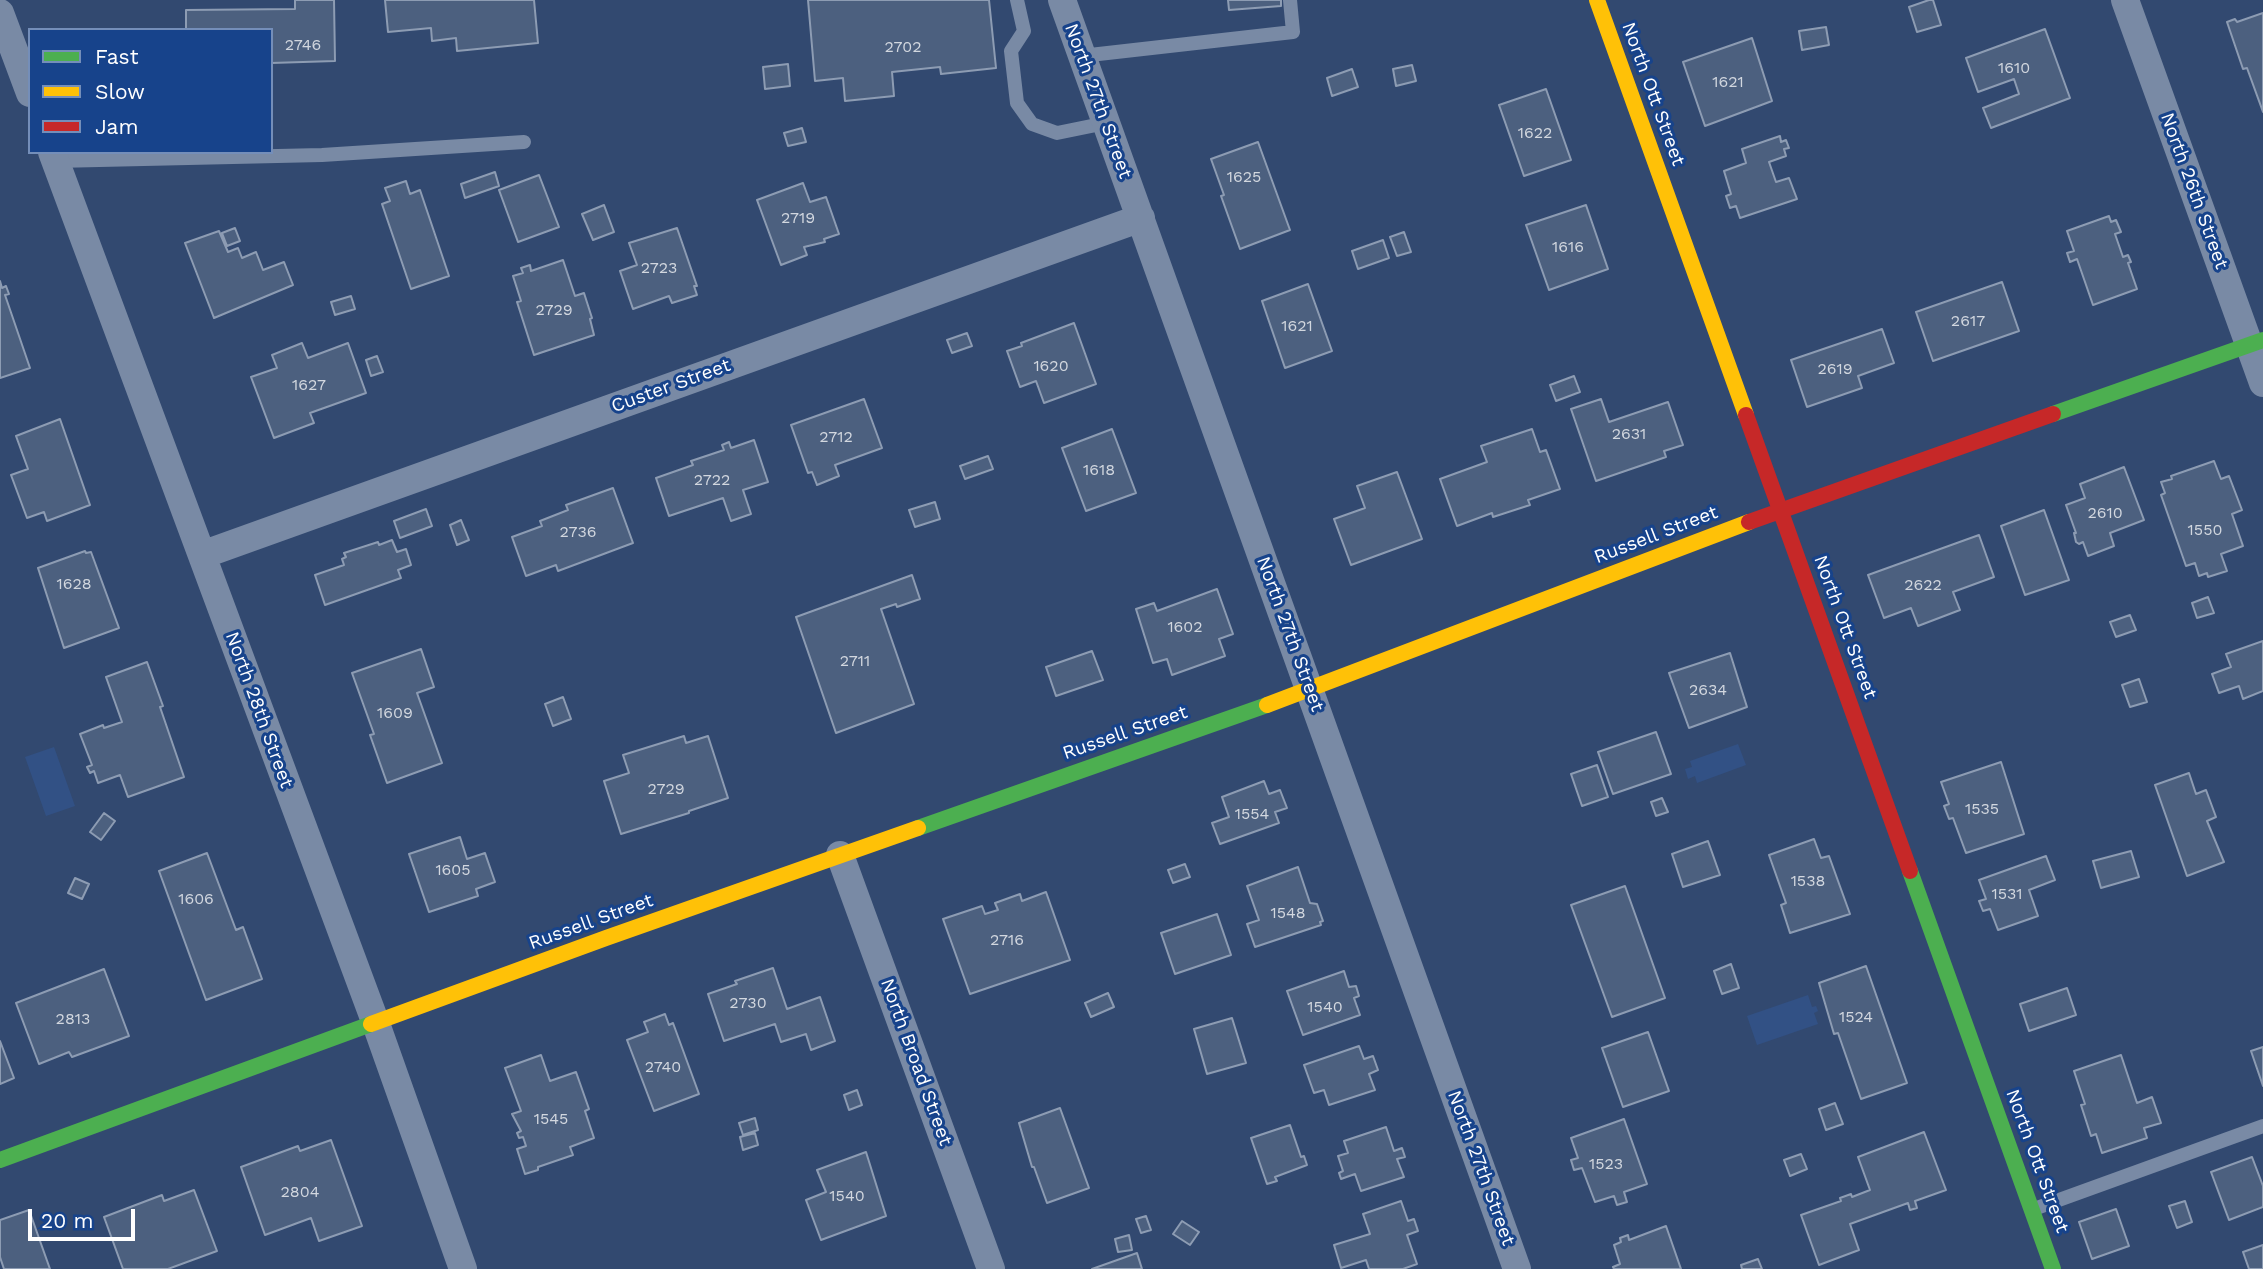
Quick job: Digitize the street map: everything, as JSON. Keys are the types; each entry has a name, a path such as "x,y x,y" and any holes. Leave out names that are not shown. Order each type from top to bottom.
{"street":[{"name":"North 27th Street","path":"1062,0 1517,1269"},
{"name":"North Ott Street","path":"1597,0 2053,1269"},
{"name":"North 26th Street","path":"2125,0 2256,343 2263,383"},
{"path":"0,13 28,88"},
{"name":"North 28th Street","path":"54,157 375,1021 458,1268"},
{"name":"Custer Street","path":"202,555 1141,218"},
{"name":"Russell Street","path":"0,1160 375,1021 1310,690 1781,510 2256,343"},
{"name":"North Broad Street","path":"841,855 990,1269"}],"lane":[{"path":"1017,0 1024,31 1011,51 1017,103 1032,124 1057,133 1106,123"},
{"path":"1081,56 1293,32 1290,0"},
{"path":"54,157 322,155 524,142"},
{"path":"2032,1210 2263,1126"}],"water":[{"path":"1738,744 1746,765 1697,783 1695,776 1688,779 1685,769 1692,767 1690,761"},
{"path":"54,747 75,806 46,816 25,757"},
{"path":"1808,995 1812,1007 1816,1006 1818,1011 1814,1013 1818,1024 1757,1045 1747,1016"}],"building":[{"path":"295,0 334,0 335,61 273,63 273,28 186,28 186,10 295,9"},
{"path":"385,0 534,0 538,43 457,51 456,38 432,41 431,28 388,32"},
{"path":"808,0 989,0 996,68 941,74 940,67 892,72 894,96 845,101 843,78 815,81"},
{"path":"1228,0 1281,0 1281,6 1229,10"},
{"path":"1933,0 1941,25 1917,32 1909,7"},
{"path":"2263,13 2263,112 2247,68 2243,69 2227,22 2235,19 2237,22"},
{"path":"1826,27 1829,45 1802,50 1799,31"},
{"path":"2045,29 2070,98 1991,128 1983,108 2019,94 2014,79 1978,92 1966,58"},
{"path":"1752,38 1772,101 1705,126 1683,62"},
{"path":"788,64 790,86 765,89 763,67"},
{"path":"1412,65 1416,81 1396,86 1393,69"},
{"path":"1352,69 1358,87 1332,96 1327,78"},
{"path":"1546,89 1571,160 1524,176 1499,105"},
{"path":"802,128 806,142 788,146 784,133"},
{"path":"1780,136 1781,142 1786,140 1789,148 1784,149 1786,156 1769,162 1776,182 1789,178 1797,199 1740,218 1736,206 1730,208 1726,196 1731,194 1724,171 1746,163 1742,149"},
{"path":"1258,142 1290,230 1240,249 1211,159"},
{"path":"495,172 499,186 465,198 461,184"},
{"path":"539,175 559,227 518,242 499,190"},
{"path":"406,181 410,194 420,190 449,276 411,289 382,204 390,201 385,188"},
{"path":"803,183 810,202 826,197 839,234 824,239 825,242 804,247 807,255 781,265 757,200"},
{"path":"604,205 614,232 593,240 582,214"},
{"path":"1586,205 1608,269 1549,290 1526,225"},
{"path":"2109,216 2111,222 2116,220 2121,232 2115,234 2123,257 2128,255 2131,262 2128,263 2137,289 2093,305 2077,259 2070,262 2067,253 2074,251 2067,231"},
{"path":"235,228 240,241 227,246 222,233"},
{"path":"677,228 697,286 694,286 697,295 672,303 669,296 633,309 620,271 637,265 629,243"},
{"path":"219,231 228,252 238,248 242,258 256,252 263,270 284,262 293,285 214,318 185,243"},
{"path":"1404,232 1411,252 1397,256 1390,237"},
{"path":"1383,240 1389,258 1358,269 1352,251"},
{"path":"563,260 575,296 584,293 594,335 534,355 517,302 521,301 513,276 523,273 521,268 530,265 531,271"},
{"path":"0,281 2,288 6,286 9,294 5,295 30,368 0,378"},
{"path":"2002,282 2019,331 1933,361 1916,312"},
{"path":"1308,284 1332,351 1285,368 1262,301"},
{"path":"351,296 355,309 335,315 331,302"},
{"path":"1074,323 1096,384 1044,403 1036,381 1020,387 1007,351"},
{"path":"1882,329 1894,363 1858,376 1862,388 1807,407 1791,360"},
{"path":"967,333 972,346 952,353 947,340"},
{"path":"302,343 308,358 348,343 366,393 310,413 314,423 274,438 251,377 277,368 272,355"},
{"path":"377,356 383,372 371,376 366,360"},
{"path":"1574,376 1580,392 1556,401 1550,385"},
{"path":"864,399 882,448 835,465 839,476 817,485 812,472 808,473 791,425"},
{"path":"1601,399 1609,422 1668,402 1683,445 1664,451 1666,457 1596,481 1571,409"},
{"path":"60,419 90,505 47,521 44,512 27,518 11,475 28,469 16,436"},
{"path":"1112,429 1136,493 1086,511 1062,448"},
{"path":"1532,429 1540,452 1546,450 1560,489 1528,500 1530,505 1493,517 1492,513 1457,526 1440,479 1487,462 1481,446"},
{"path":"754,440 768,482 743,490 751,514 731,521 723,498 669,516 656,478 693,465 691,461 724,450 722,445 729,442 731,448"},
{"path":"988,456 993,469 965,479 960,466"},
{"path":"2214,461 2221,479 2229,476 2242,510 2232,514 2243,546 2221,554 2227,571 2208,577 2207,573 2199,576 2195,563 2186,566 2161,495 2165,493 2161,482"},
{"path":"2124,467 2144,520 2110,533 2114,546 2088,556 2083,542 2076,542 2076,533 2066,505 2085,498 2080,484"},
{"path":"1397,472 1422,539 1351,565 1334,519 1365,508 1357,486"},
{"path":"613,488 633,543 558,571 556,565 526,576 512,537 542,526 540,521 568,510 566,505"},
{"path":"935,502 940,519 915,527 909,510"},
{"path":"426,509 432,526 400,538 394,521"},
{"path":"2044,510 2069,580 2025,595 2001,526"},
{"path":"461,520 469,540 457,545 450,525"},
{"path":"1979,535 1994,577 1953,592 1960,610 1918,626 1911,608 1884,618 1868,575"},
{"path":"392,540 397,552 406,549 411,565 398,570 401,578 325,605 315,575 344,565 344,553"},
{"path":"85,551 91,552 119,628 64,648 38,568"},
{"path":"912,575 920,599 881,609 914,704 836,733 796,617"},
{"path":"1217,589 1233,634 1219,639 1225,656 1172,675 1167,659 1153,663 1136,609 1154,603 1157,611"},
{"path":"2208,597 2214,613 2197,618 2192,603"},
{"path":"2130,615 2136,630 2116,637 2110,622"},
{"path":"2263,641 2263,691 2243,699 2239,686 2219,693 2212,674 2231,667 2226,654"},
{"path":"421,649 434,687 417,693 442,763 387,783 370,735 374,734 352,673"},
{"path":"1092,651 1103,680 1056,696 1046,667"},
{"path":"1730,653 1747,707 1689,728 1669,673"},
{"path":"147,662 184,777 128,797 120,775 98,783 94,771 90,773 87,767 92,765 80,734 103,725 104,728 122,722 106,677"},
{"path":"2139,679 2147,702 2130,707 2122,685"},
{"path":"563,697 571,719 553,726 545,704"},
{"path":"1656,732 1671,774 1613,794 1598,752"},
{"path":"684,736 686,743 708,736 728,798 621,834 604,781 629,773 623,755"},
{"path":"2001,762 2024,834 1966,853 1953,818 1949,819 1944,806 1949,804 1941,782"},
{"path":"1597,765 1608,797 1582,806 1571,774"},
{"path":"2189,773 2196,794 2206,790 2216,817 2207,821 2224,862 2187,876 2155,785"},
{"path":"1264,781 1269,794 1280,790 1287,808 1275,812 1279,823 1220,844 1212,823 1229,817 1222,797"},
{"path":"1662,798 1668,812 1656,816 1651,802"},
{"path":"104,813 115,821 101,840 90,832"},
{"path":"460,837 467,859 485,853 495,882 476,889 478,896 429,912 409,854"},
{"path":"1814,839 1821,858 1829,856 1850,914 1790,933 1781,905 1786,903 1769,855"},
{"path":"1708,841 1720,875 1683,887 1672,854"},
{"path":"2131,851 2139,877 2101,888 2093,861"},
{"path":"207,853 236,930 243,927 262,979 206,1000 159,871"},
{"path":"2046,856 2055,880 2029,890 2038,916 1998,930 1990,909 1983,911 1979,901 1986,899 1979,880"},
{"path":"1185,864 1190,877 1173,883 1168,870"},
{"path":"1298,867 1310,903 1317,904 1323,921 1320,922 1321,925 1255,947 1247,924 1259,920 1247,886"},
{"path":"75,878 89,884 82,899 68,893"},
{"path":"1625,886 1665,998 1612,1017 1571,905"},
{"path":"1046,892 1070,960 970,994 943,919 982,906 985,914 998,910 995,903 1020,894 1022,901"},
{"path":"1217,914 1231,955 1175,974 1161,933"},
{"path":"1731,964 1739,988 1722,994 1714,971"},
{"path":"1866,966 1907,1083 1861,1099 1838,1033 1834,1034 1819,983"},
{"path":"773,968 787,1009 820,997 835,1041 811,1050 806,1034 781,1042 775,1024 724,1041 708,994"},
{"path":"104,969 129,1036 72,1057 69,1052 39,1064 16,1003"},
{"path":"1344,971 1349,987 1356,986 1359,996 1354,998 1360,1015 1303,1035 1287,991"},
{"path":"2067,988 2076,1015 2029,1031 2020,1004"},
{"path":"1108,993 1114,1007 1091,1017 1085,1003"},
{"path":"665,1014 669,1025 673,1023 699,1094 654,1111 627,1040 648,1032 644,1022"},
{"path":"1232,1018 1246,1063 1207,1074 1194,1029"},
{"path":"1648,1032 1669,1091 1623,1107 1602,1048"},
{"path":"0,1041 14,1078 0,1084"},
{"path":"1359,1046 1364,1059 1373,1056 1378,1070 1369,1074 1375,1090 1329,1105 1324,1090 1314,1093 1304,1065"},
{"path":"2263,1047 2263,1086 2251,1051"},
{"path":"541,1055 550,1081 576,1072 589,1109 585,1111 594,1138 570,1147 573,1155 525,1174 517,1149 526,1146 523,1137 519,1138 517,1133 521,1131 512,1114 521,1111 505,1068"},
{"path":"2121,1055 2137,1103 2152,1097 2161,1123 2144,1128 2147,1138 2102,1153 2096,1134 2091,1136 2081,1105 2085,1104 2074,1071"},
{"path":"857,1090 862,1105 849,1110 844,1095"},
{"path":"1835,1103 1843,1124 1826,1130 1819,1109"},
{"path":"1060,1108 1089,1188 1047,1203 1032,1167 1019,1123"},
{"path":"755,1118 758,1130 743,1135 739,1123"},
{"path":"1624,1119 1647,1184 1624,1192 1627,1202 1617,1205 1614,1196 1595,1202 1582,1168 1574,1170 1571,1160 1578,1158 1571,1138"},
{"path":"1290,1125 1301,1157 1304,1156 1307,1165 1275,1177 1277,1181 1267,1184 1251,1138"},
{"path":"1386,1127 1394,1151 1402,1148 1405,1157 1397,1159 1404,1177 1361,1191 1355,1174 1341,1179 1339,1173 1343,1171 1338,1156 1348,1153 1344,1141"},
{"path":"1924,1132 1946,1190 1915,1201 1917,1208 1910,1210 1908,1203 1850,1224 1859,1250 1819,1265 1801,1215 1841,1201 1840,1198 1851,1194 1852,1197 1870,1190 1858,1157"},
{"path":"755,1133 758,1145 743,1150 740,1137"},
{"path":"331,1140 362,1226 319,1241 311,1218 265,1235 241,1167 298,1146 300,1151"},
{"path":"866,1152 886,1216 821,1240 806,1200 826,1192 817,1170"},
{"path":"1801,1154 1807,1169 1790,1176 1784,1160"},
{"path":"2252,1157 2263,1186 2263,1207 2229,1220 2211,1172"},
{"path":"194,1190 217,1251 168,1269 123,1269 104,1217 162,1195 164,1201"},
{"path":"1401,1201 1408,1221 1414,1219 1418,1231 1407,1235 1417,1264 1403,1269 1369,1269 1366,1260 1341,1268 1334,1245 1370,1234 1363,1214"},
{"path":"2185,1201 2192,1222 2177,1228 2169,1206"},
{"path":"2116,1209 2129,1246 2092,1259 2079,1222"},
{"path":"29,1210 50,1269 4,1269 0,1257 0,1220"},
{"path":"1146,1216 1151,1230 1141,1233 1136,1219"},
{"path":"1182,1221 1199,1232 1190,1245 1173,1234"},
{"path":"1666,1226 1681,1269 1614,1269 1613,1267 1620,1264 1614,1245 1621,1242 1620,1238 1628,1235 1629,1240"},
{"path":"1129,1235 1132,1250 1118,1252 1115,1239"},
{"path":"2263,1245 2263,1269 2249,1269 2243,1252"},
{"path":"1137,1253 1142,1269 1092,1269"},
{"path":"1758,1259 1762,1269 1742,1269 1741,1265"}],"traffic: fast":[{"path":"2053,414 2263,340"},
{"path":"918,828 1267,705"},
{"path":"1910,871 2053,1269"},
{"path":"0,1160 371,1024"}],"traffic: slow":[{"path":"1597,0 1746,415"},
{"path":"1267,705 1749,522"},
{"path":"371,1024 918,828"}],"traffic: jam":[{"path":"1749,522 2053,414"},
{"path":"1746,415 1910,871"}]}
